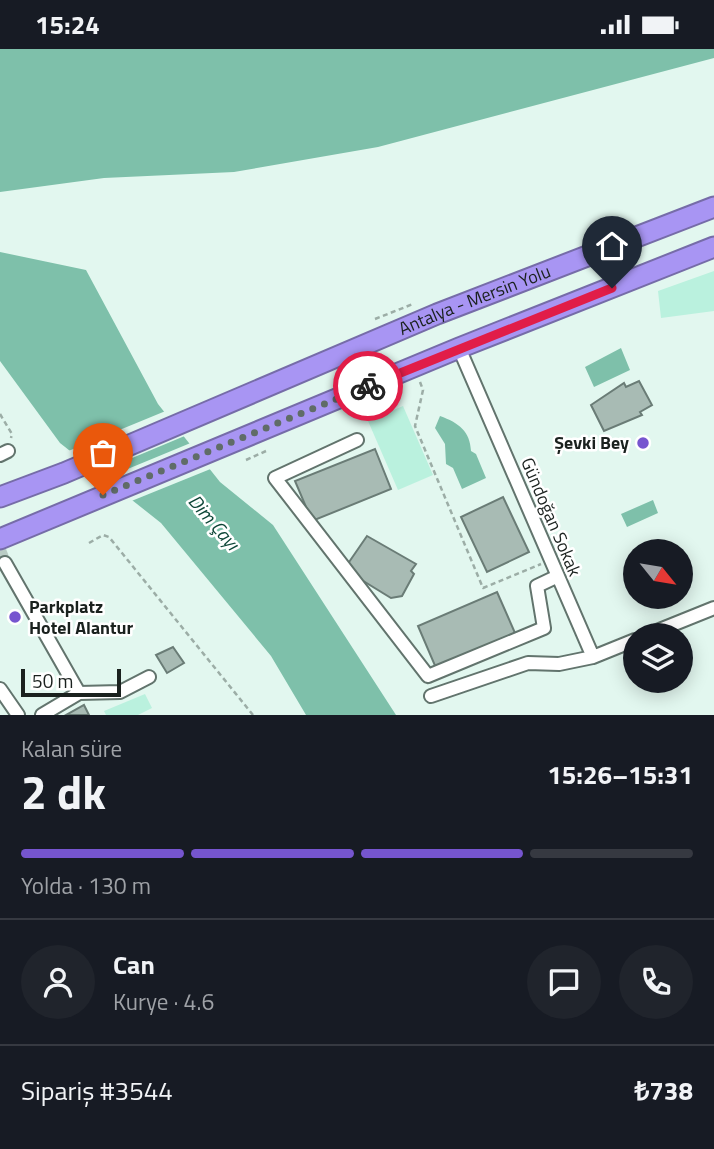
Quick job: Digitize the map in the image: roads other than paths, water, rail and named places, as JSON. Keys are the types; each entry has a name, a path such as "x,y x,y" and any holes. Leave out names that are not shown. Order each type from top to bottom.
{"highway":[{"name":"Antalya - Mersin Yolu","path":"0,497 64,473 437,314 714,207"},
{"path":"0,539 459,348 714,247"}],"street":[{"name":"Gündoğan Sokak","path":"459,348 593,657"},
{"path":"358,440 275,478 428,675 544,628 537,586 558,576"},
{"path":"5,563 79,693"},
{"path":"677,623 714,608"},
{"path":"431,695 528,663 559,664 593,657 623,645"},
{"path":"42,715 79,693 120,692 149,677"},
{"path":"0,689 18,715"}],"water":[{"path":"0,49 714,49 714,58 378,147 234,172 104,178 0,192"},
{"name":"Dim Çayı","path":"0,252 86,270 158,404 220,482 273,525 396,715 306,715 271,656 161,523 60,443 0,361"},
{"path":"621,348 630,370 594,387 585,367"},
{"path":"440,416 458,425 466,433 471,451 476,454 486,478 462,489 453,468 446,464 445,444 435,428"},
{"path":"653,500 658,513 627,527 621,514"}],"tunnel":[{"path":"0,550 5,563"}],"place":[{"name":"Şevki Bey","path":"643,443"},
{"name":"Parkplatz Hotel Alantur","path":"15,617"}]}
